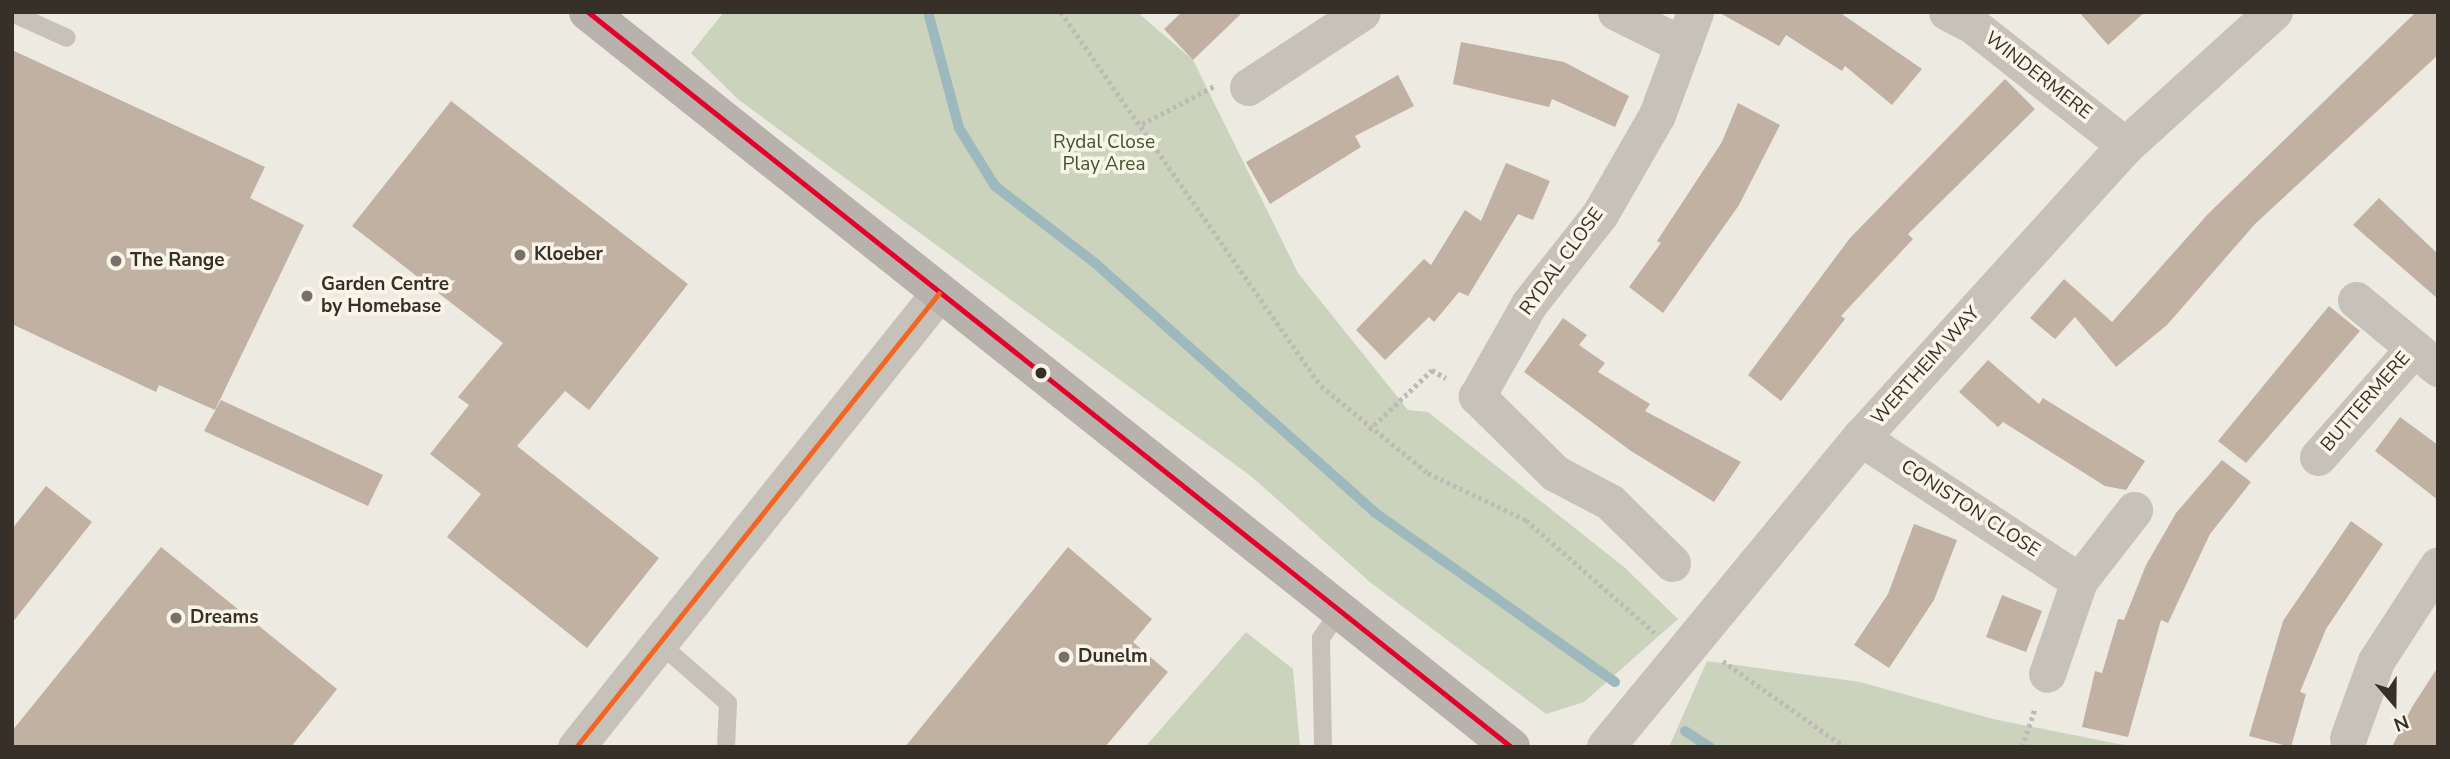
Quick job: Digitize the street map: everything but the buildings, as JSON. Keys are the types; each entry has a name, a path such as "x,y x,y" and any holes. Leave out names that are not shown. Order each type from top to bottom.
{"main road":[{"path":"589,12 1511,747"}],"street":[{"path":"1248,87 1362,12"},
{"name":"RYDAL CLOSE","path":"1477,396 1529,303 1600,214 1657,116 1689,29 1616,12"},
{"name":"WINDERMERE","path":"1947,12 1971,24 2126,146"},
{"name":"WERTHEIM WAY","path":"1606,747 1861,438 2126,146 2274,12"},
{"path":"576,747 939,293"},
{"name":"BUTTERMERE","path":"2318,457 2426,358 2356,300"},
{"path":"1477,396 1555,473 1611,502 1672,563"},
{"name":"CONISTON CLOSE","path":"1861,438 2078,581"},
{"path":"2048,674 2078,581 2134,510"},
{"path":"2348,738 2375,661 2438,565"}],"lane":[{"path":"12,13 67,38"},
{"path":"1323,747 1321,638 1339,612"},
{"path":"658,642 728,703 726,747"}],"path":[{"path":"1061,12 1142,124 1321,386 1369,430 1428,473 1526,520 1686,647 1845,747"},
{"path":"1142,124 1225,81 1248,87"},
{"path":"1369,430 1432,370 1477,396"}],"green space":[{"name":"Rydal Close Play Area","path":"724,12 1137,12 1193,60 1298,273 1408,410 1428,412 1624,567 1678,619 1584,702 1546,714 1371,583 1252,477 739,100 691,53"},
{"path":"1246,632 1293,669 1300,747 1145,747"},
{"path":"1707,661 1860,682 1993,719 2134,747 1669,747"}],"waterway":[{"path":"928,12 959,128 995,186 1095,263 1374,512 1615,682"},
{"path":"1685,731 1710,747"}],"transit line":[{"path":"588,12 1511,747"},
{"path":"576,747 939,293"}],"place":[{"name":"Kloeber","path":"520,255"},
{"name":"The Range","path":"116,261"},
{"name":"Garden Centre by Homebase","path":"307,296"},
{"name":"Dreams","path":"176,618"},
{"name":"Dunelm","path":"1064,657"}]}
